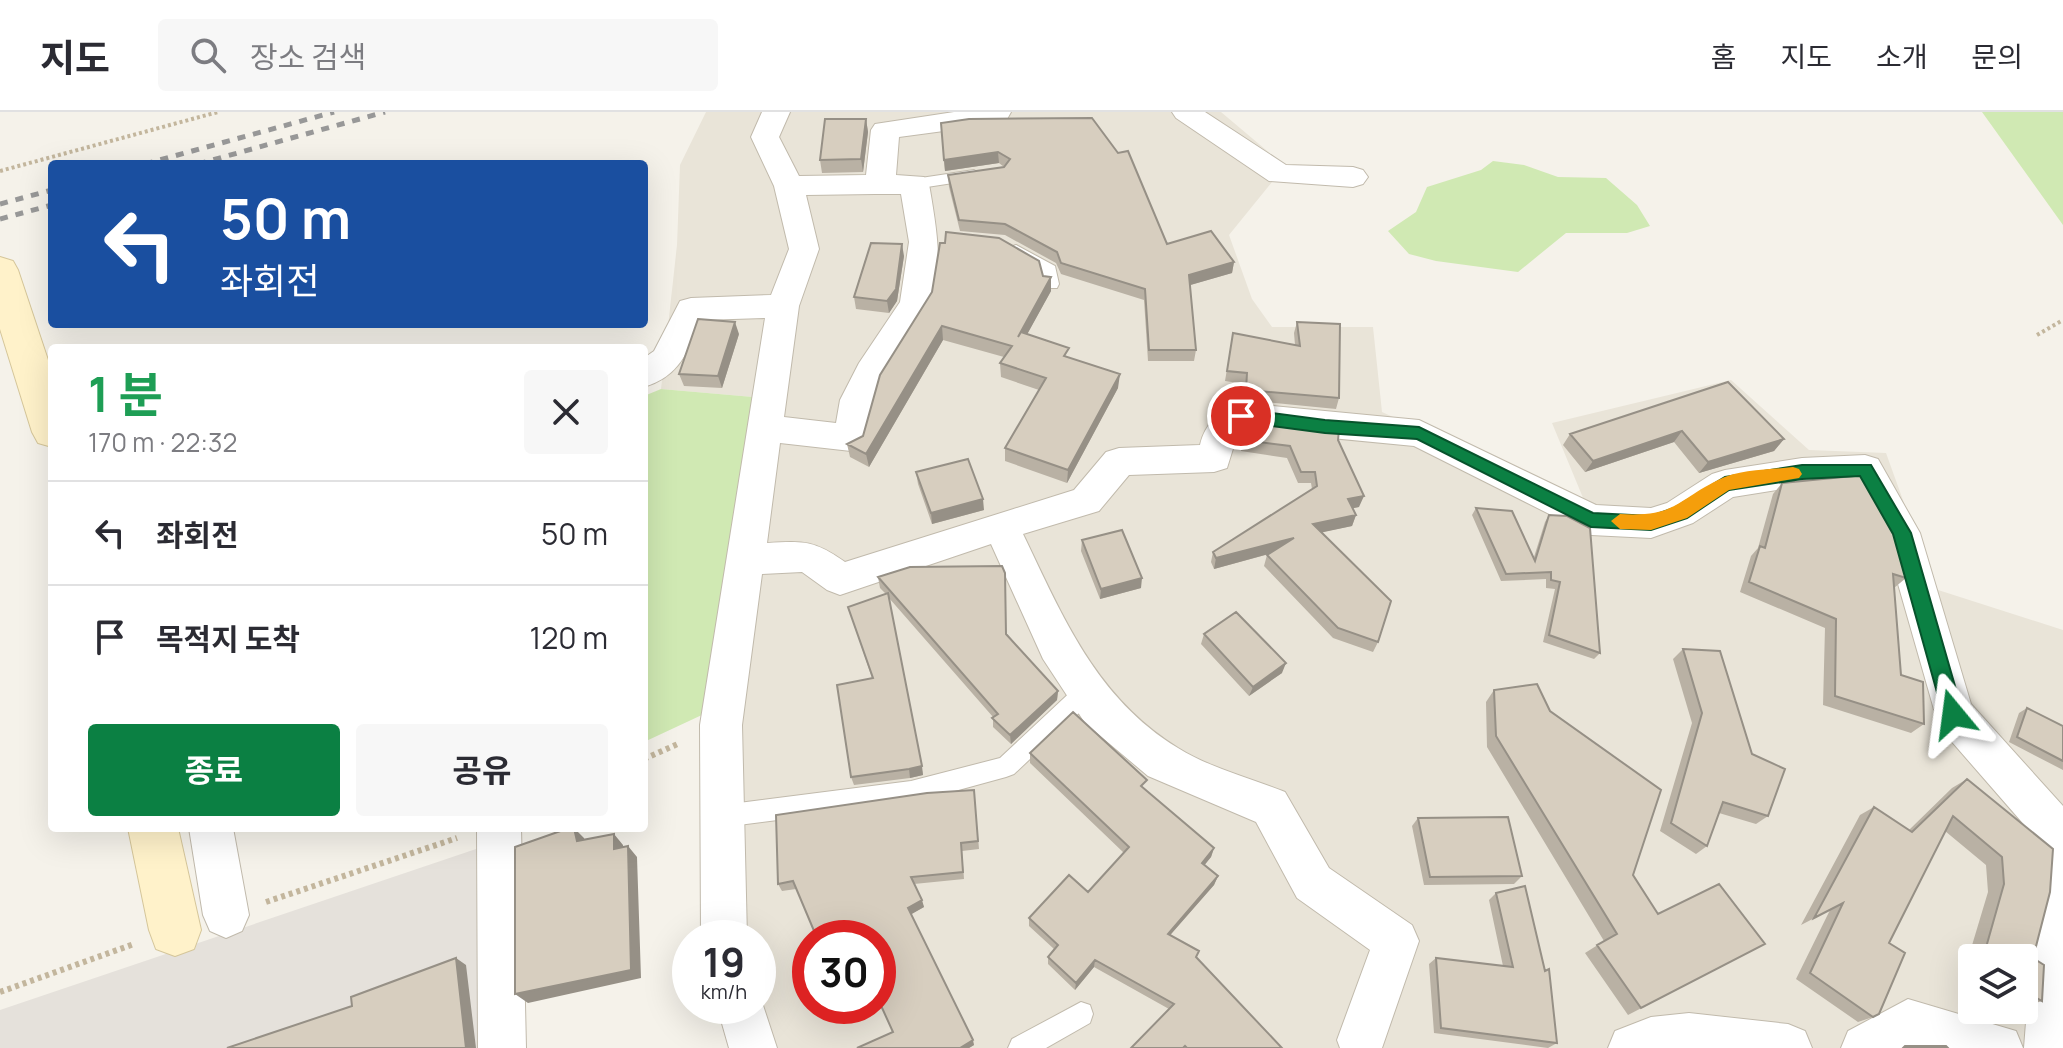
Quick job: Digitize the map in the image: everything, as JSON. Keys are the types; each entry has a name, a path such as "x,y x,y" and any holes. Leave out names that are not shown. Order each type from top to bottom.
{"street":[{"path":"724,920 721,725 783,306 804,249 789,186 765,137 776,112"},
{"path":"880,186 885,130 996,115 997,112"},
{"path":"1186,112 1279,174 1353,177"},
{"path":"763,428 851,438 857,400 876,363 916,304 929,237 914,184 789,186"},
{"path":"0,270 48,420"},
{"path":"648,372 667,359 691,309 783,306"},
{"path":"743,560 808,556 840,579 1086,501 1119,462 1214,458 1220,433 1241,416 1419,433 1591,520 1651,523 1680,513 1725,484 1802,472 1865,469 1902,533 1953,714 2062,836 2048,1048"},
{"path":"1001,526 1057,647 1099,710 1163,762 1240,797 1270,806 1313,883 1396,941 1361,1045"},
{"path":"154,832 175,930"},
{"path":"212,832 226,915"},
{"path":"499,832 502,1048"},
{"path":"1865,1048 1908,1023 1999,1048"},
{"path":"746,1024 753,1048"},
{"path":"1632,1048 1650,1040 1690,1035 1788,1048"}],"lane":[{"path":"914,184 985,174"},
{"path":"1004,244 1049,270 1051,284"},
{"path":"723,816 911,792 1006,767 1086,692"},
{"path":"1021,1048 1081,1014"}],"path":[{"path":"0,171 218,112"},
{"path":"2037,335 2063,320"}],"shaded area":[{"path":"706,112 1221,112 1285,166 1229,235 1252,299 1272,327 1373,327 1382,412 1586,505 1552,423 1731,380 1809,450 1886,453 1935,589 2063,630 2063,1048 735,1048 748,1024 776,1024 776,920 709,920 753,397 661,389 677,245 680,165"},
{"path":"479,848 484,1048 0,1048 0,1010"}],"green space":[{"path":"1982,112 2063,112 2063,225"},
{"path":"1493,161 1524,165 1558,177 1606,178 1637,205 1650,226 1627,233 1566,233 1518,272 1436,261 1409,254 1388,231 1416,212 1427,187 1481,170"},
{"path":"661,389 753,397 704,714 648,740 648,394"}],"building":[{"path":"1092,118 1118,153 1128,151 1167,244 1211,231 1234,262 1189,275 1196,350 1149,350 1145,289 1061,263 1057,252 1005,224 959,220 948,175 1004,167 1010,159 998,152 944,160 941,123 969,119"},
{"path":"825,119 866,119 861,159 820,160"},
{"path":"946,232 999,238 1039,261 1043,276 1051,277 1018,337 1021,332 1069,348 1064,356 1120,374 1068,470 1005,448 1046,378 1000,363 1012,346 942,326 866,454 847,444 863,436 880,375 932,292 940,243 945,243"},
{"path":"871,243 902,244 896,289 887,301 854,297"},
{"path":"698,319 735,322 718,376 679,374"},
{"path":"1297,322 1340,324 1339,398 1246,390 1247,373 1227,371 1233,333 1300,346"},
{"path":"1728,382 1784,439 1708,462 1682,431 1593,461 1570,434"},
{"path":"1252,422 1339,430 1338,440 1364,496 1348,499 1356,515 1313,524 1391,601 1378,642 1338,628 1267,555 1294,538 1216,558 1213,552 1317,486 1315,472 1301,472 1290,446 1243,440 1244,428"},
{"path":"968,459 983,499 931,513 916,472"},
{"path":"1864,475 1892,526 1906,571 1906,578 1893,574 1901,675 1923,682 1924,724 1835,696 1836,619 1749,582 1760,546 1765,548 1782,483"},
{"path":"1476,508 1512,511 1535,561 1549,515 1567,516 1590,528 1600,653 1549,635 1560,582 1551,580 1551,572 1506,574"},
{"path":"1122,530 1142,578 1101,589 1082,540"},
{"path":"1002,566 1005,573 1006,634 1058,691 1010,735 992,718 998,714 878,577 910,567"},
{"path":"888,593 922,766 851,777 837,685 873,678 848,607"},
{"path":"1236,612 1286,663 1253,687 1204,634"},
{"path":"1683,649 1720,651 1752,754 1785,769 1768,816 1723,802 1707,846 1671,823 1702,713"},
{"path":"1537,684 1550,711 1661,790 1633,875 1658,914 1719,884 1765,944 1641,1008 1597,945 1617,934 1496,736 1494,690"},
{"path":"2027,708 2063,726 2063,761 2017,737"},
{"path":"1073,712 1147,780 1141,786 1214,848 1202,863 1218,876 1168,934 1199,951 1196,957 1282,1048 1131,1048 1174,1004 1095,960 1076,983 1048,957 1058,945 1029,918 1069,875 1088,892 1129,847 1030,753"},
{"path":"1967,779 2053,849 2050,892 2037,944 1987,944 2004,884 2002,857 1953,816 1889,943 1905,953 1879,1014 1873,1017 1810,973 1843,903 1814,918 1874,807 1912,832"},
{"path":"974,790 978,841 961,843 963,872 911,877 922,900 908,908 973,1040 960,1048 857,1048 893,1032 889,1024 896,1024 896,920 809,920 793,881 778,884 776,815 927,793"},
{"path":"1508,817 1522,876 1430,877 1418,818"},
{"path":"558,832 575,832 577,841 614,834 614,849 628,846 631,970 515,994 515,847"},
{"path":"1525,886 1545,971 1549,969 1557,1043 1441,1028 1436,958 1513,967 1496,893"},
{"path":"456,958 466,1048 227,1048 352,1006 351,997"},
{"path":"2038,961 2044,965 2042,1001 2038,999"},
{"path":"1946,1046 1948,1048 1903,1048"}],"railway":[{"path":"160,160 334,112"},
{"path":"212,160 385,112"},
{"path":"0,204 48,191"},
{"path":"0,219 48,206"}],"slow traffic":[{"path":"1620,521 1651,523 1680,513 1725,484 1793,474"}],"route":[{"path":"1241,416 1419,433 1591,520 1651,523 1680,513 1725,484 1802,472 1865,469 1902,533 1953,714"}]}
